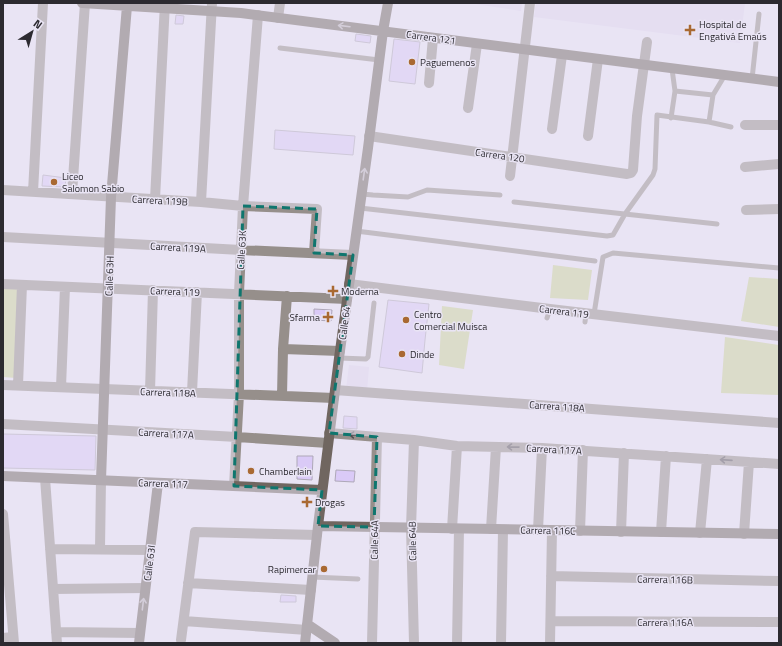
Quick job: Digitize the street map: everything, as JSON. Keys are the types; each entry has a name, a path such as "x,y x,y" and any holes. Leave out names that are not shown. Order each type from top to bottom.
{"street":[{"path":"33,192 43,3"},
{"path":"72,194 83,3"},
{"name":"Carrera 121","path":"83,3 212,7 278,18 779,82"},
{"path":"278,18 280,3"},
{"name":"Calle 64","path":"305,643 334,394 388,3"},
{"path":"510,176 530,3"},
{"name":"Calle 63H","path":"100,549 111,197 127,4"},
{"path":"155,199 165,6"},
{"path":"201,202 212,7"},
{"name":"Calle 63K","path":"234,486 239,394 238,293 243,206 258,15"},
{"path":"429,83 433,38"},
{"path":"644,65 647,42"},
{"path":"468,108 478,44"},
{"path":"552,129 562,55"},
{"path":"588,136 598,59"},
{"name":"Carrera 120","path":"369,136 627,174 631,173 633,170 637,116 644,65"},
{"path":"745,125 779,125"},
{"path":"745,167 779,164"},
{"name":"Carrera 119B","path":"3,190 243,206 317,209 314,253"},
{"path":"746,210 779,209"},
{"name":"Carrera 119A","path":"3,237 353,255"},
{"name":"Carrera 119","path":"3,284 238,293 347,299"},
{"name":"Carrera 119","path":"349,284 548,314 588,316 779,336"},
{"path":"18,385 22,285"},
{"path":"61,387 65,287"},
{"path":"150,391 153,290"},
{"path":"192,392 197,292"},
{"path":"282,396 283,349 287,296"},
{"path":"283,349 340,354"},
{"name":"Carrera 118A","path":"3,385 282,396 334,394 779,423"},
{"name":"Carrera 117A","path":"3,424 237,437 329,438 377,436 457,446 583,450 779,464"},
{"name":"Calle 64A","path":"372,643 377,436"},
{"name":"Calle 64B","path":"414,440 411,528 414,643"},
{"path":"457,446 455,529 457,643"},
{"path":"491,530 496,447"},
{"path":"538,530 542,448"},
{"path":"580,531 583,450"},
{"path":"621,532 624,453"},
{"path":"661,532 666,456"},
{"path":"700,533 707,459"},
{"path":"744,534 749,462"},
{"name":"Carrera 117","path":"3,476 322,490"},
{"path":"45,478 57,643"},
{"name":"Calle 63I","path":"139,638 158,482"},
{"path":"3,514 6,593 10,639"},
{"name":"Carrera 116C","path":"317,531 411,528 779,534"},
{"path":"501,643 503,530"},
{"path":"550,643 552,530"},
{"path":"181,640 195,532 317,531"},
{"path":"50,548 150,550"},
{"name":"Carrera 116B","path":"551,576 779,581"},
{"path":"188,583 311,590"},
{"path":"53,589 146,588"},
{"path":"184,621 307,627 335,643"},
{"name":"Carrera 116A","path":"551,621 779,622"},
{"path":"56,632 139,638"}],"lane":[{"path":"752,79 759,14"},
{"path":"280,48 379,60"},
{"path":"671,118 675,91 672,69"},
{"path":"709,122 713,95 724,76"},
{"path":"675,91 713,95"},
{"path":"360,208 607,236 612,235 625,214 653,176 655,169 656,116 709,122 731,127"},
{"path":"362,194 408,197 427,190 500,195"},
{"path":"514,202 716,224"},
{"path":"356,232 595,261"},
{"path":"588,316 603,257 613,253 779,268"},
{"path":"340,354 360,359 366,359 368,357 374,303"},
{"path":"312,577 358,579"}],"highlighted area":[{"path":"243,206 317,209 314,253 353,255 329,433 377,437 374,527 318,526 322,490 234,486"}],"shaded area":[{"path":"469,3 522,3 521,11"},
{"name":"Hospital de Engativá Emaús","path":"536,3 745,3 740,43 534,17"},
{"path":"349,365 369,367 367,391 346,389"}],"green space":[{"path":"553,265 592,270 588,300 550,298"},
{"path":"749,277 779,279 779,327 741,321"},
{"path":"3,287 20,287 16,378 3,377"},
{"path":"442,306 473,310 464,369 439,365"},
{"path":"725,337 779,345 779,395 721,393"}],"building":[{"path":"176,15 184,16 183,24 175,24"},
{"path":"356,34 371,36 370,43 355,41"},
{"path":"394,39 420,42 415,84 389,81"},
{"path":"275,130 355,136 353,155 274,149"},
{"name":"Liceo Salomon Sabio","path":"43,175 66,178 65,187 42,186"},
{"path":"388,300 429,304 422,373 379,367"},
{"path":"314,309 332,310 331,321 314,320"},
{"path":"344,416 357,417 357,429 343,428"},
{"path":"3,434 96,436 95,470 3,468"},
{"path":"297,456 313,456 312,480 297,479"},
{"path":"336,470 355,471 354,482 335,481"},
{"path":"281,595 296,596 296,602 280,602"}],"place":[{"name":"Hospital de Engativá Emaús","path":"690,30"},
{"name":"Paguemenos","path":"412,62"},
{"name":"Liceo Salomon Sabio","path":"54,182"},
{"name":"Moderna","path":"333,291"},
{"name":"Sfarma","path":"328,317"},
{"name":"Centro Comercial Muisca","path":"406,320"},
{"name":"Dinde","path":"402,354"},
{"name":"Chamberlain","path":"251,471"},
{"name":"Drogas","path":"307,502"},
{"name":"Rapimercar","path":"324,569"}]}
